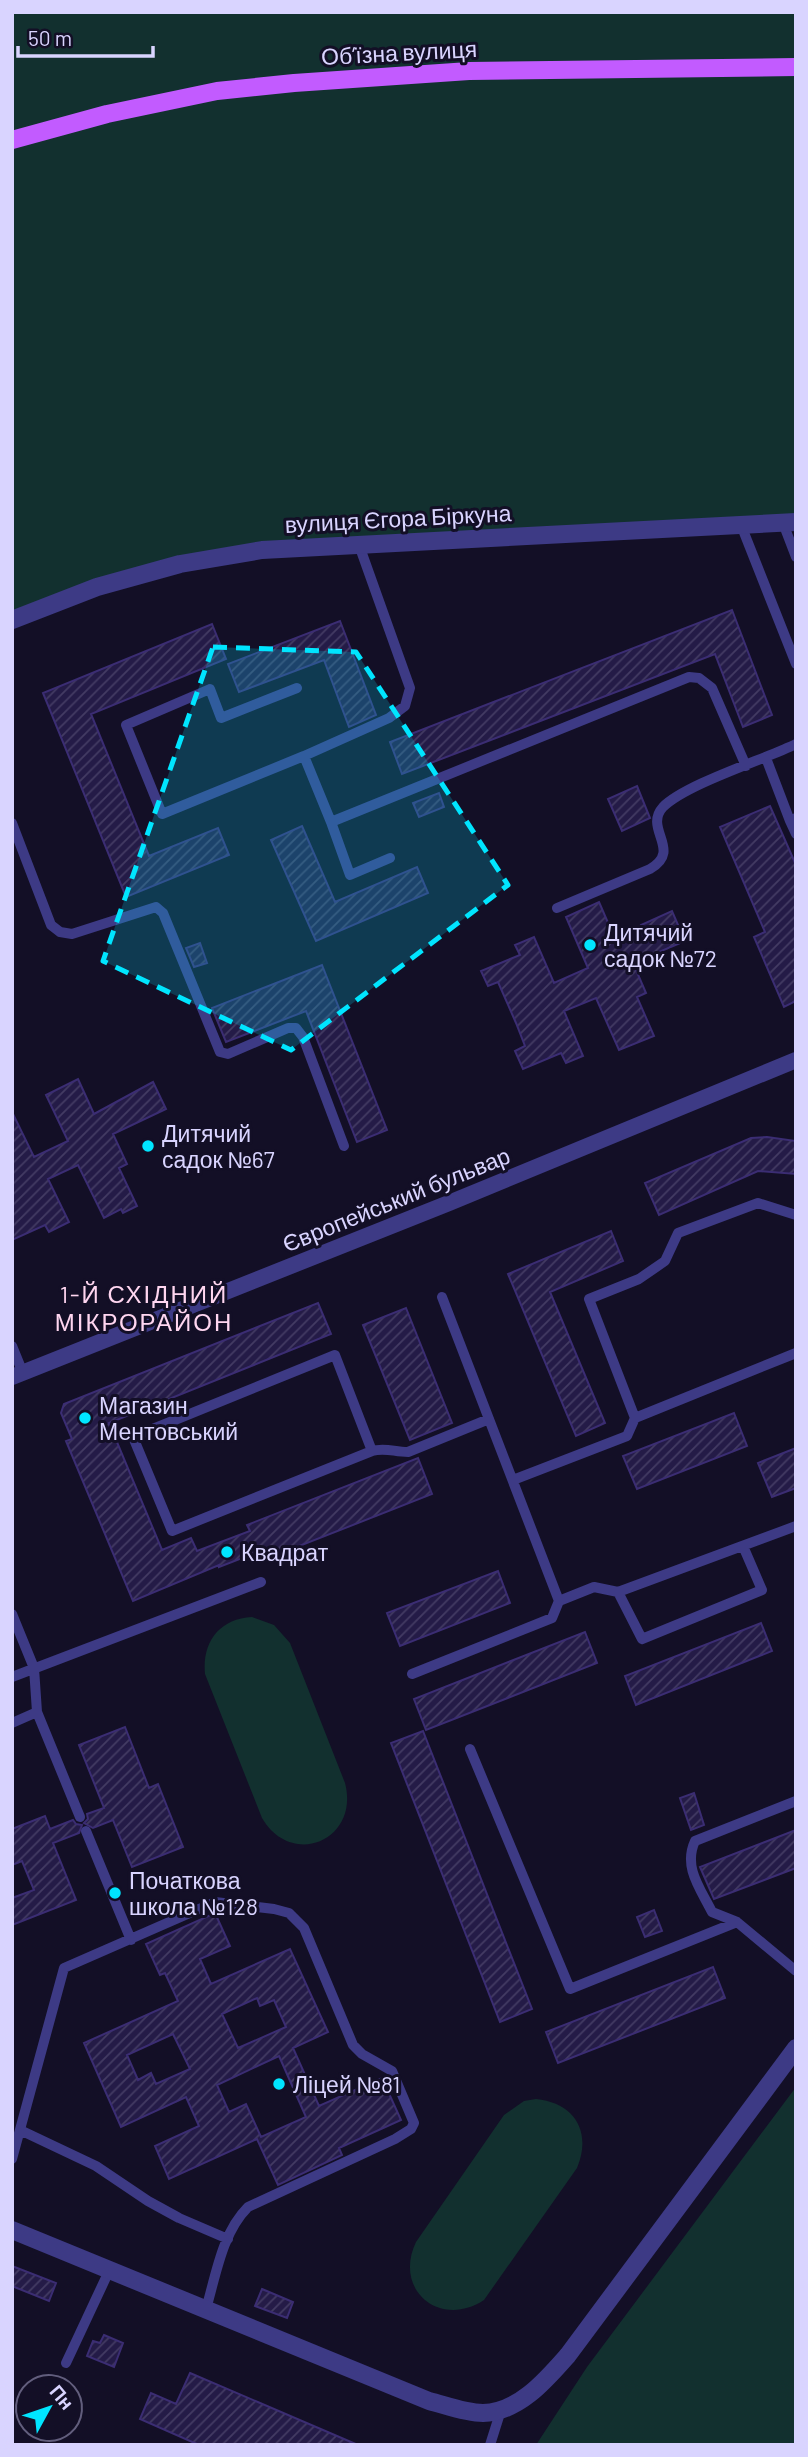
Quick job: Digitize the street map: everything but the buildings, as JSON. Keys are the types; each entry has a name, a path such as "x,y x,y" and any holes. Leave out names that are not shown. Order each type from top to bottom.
{"main road":[{"name":"Обʼїзна вулиця","path":"12,140 107,114 218,91 294,83 468,71 796,67"}],"street":[{"name":"вулиця Єгора Біркуна","path":"12,620 97,587 180,564 262,550 790,522"},
{"name":"Європейський бульвар","path":"18,1375 449,1203 796,1060"},
{"path":"12,2230 429,2401 482,2413 501,2410 523,2399 544,2383 568,2355 796,2048"}],"lane":[{"path":"790,522 796,557"},
{"path":"741,525 796,664"},
{"path":"297,688 221,718 209,689 126,725 162,814 304,756 389,718 405,706 410,688 359,545"},
{"path":"331,822 689,677 699,678 712,688 746,766"},
{"path":"557,908 661,861 664,851 657,828 658,817 661,809 687,791 796,744"},
{"path":"304,756 350,875 390,858"},
{"path":"766,758 793,820 796,834"},
{"path":"12,823 51,925 60,932 72,934 156,907 163,913 220,1052 228,1054 288,1028 296,1028 303,1037 344,1146"},
{"path":"635,1418 589,1299 639,1279 665,1261 678,1233 758,1203 796,1215"},
{"path":"412,1674 552,1618 559,1601 442,1297"},
{"path":"12,1346 18,1375"},
{"path":"513,1480 627,1436 635,1418 796,1353"},
{"path":"372,1451 335,1355 133,1437 172,1531 372,1451 384,1448 408,1452 489,1419"},
{"path":"559,1601 594,1587 618,1592 796,1526"},
{"path":"618,1592 642,1639 762,1590 743,1546"},
{"path":"12,1677 261,1582"},
{"path":"12,1614 34,1668 37,1712 80,1817"},
{"path":"12,1723 37,1712"},
{"path":"470,1749 570,1989 737,1922"},
{"path":"796,1801 695,1841 689,1854 690,1867 712,1912 737,1922 796,1971"},
{"path":"86,1831 131,1940"},
{"path":"12,2159 64,1968 215,1902 289,1913 298,1919 310,1938 353,2045 362,2054 392,2071 414,2123 411,2129 248,2207 233,2226 206,2309"},
{"path":"20,2130 96,2166 179,2218 228,2239"},
{"path":"66,2363 109,2271"},
{"path":"490,2445 501,2410"}],"highlighted area":[{"path":"213,647 356,652 508,885 291,1050 103,961"}],"green space":[{"path":"12,12 796,12 796,522 180,564 12,620"},
{"path":"252,1617 274,1625 290,1643 345,1783 347,1803 343,1820 333,1833 320,1841 305,1844 290,1842 275,1833 262,1818 205,1674 206,1652 215,1634 230,1622"},
{"path":"796,2087 796,2445 536,2445 587,2367"},
{"path":"536,2099 561,2106 577,2122 582,2143 577,2168 484,2300 468,2308 452,2310 437,2307 425,2300 416,2289 411,2275 411,2259 416,2242 504,2115 524,2101"}],"place":[{"name":"Дитячий садок №72","path":"590,945"},
{"name":"Дитячий садок №67","path":"148,1146"},
{"name":"Магазин Ментовський","path":"85,1418"},
{"name":"Квадрат","path":"227,1552"},
{"name":"Початкова школа №128","path":"115,1893"},
{"name":"Ліцей №81","path":"279,2084"}],"district":[{"name":"1-Й СХІДНИЙ МІКРОРАЙОН","path":"144,1307"}]}
